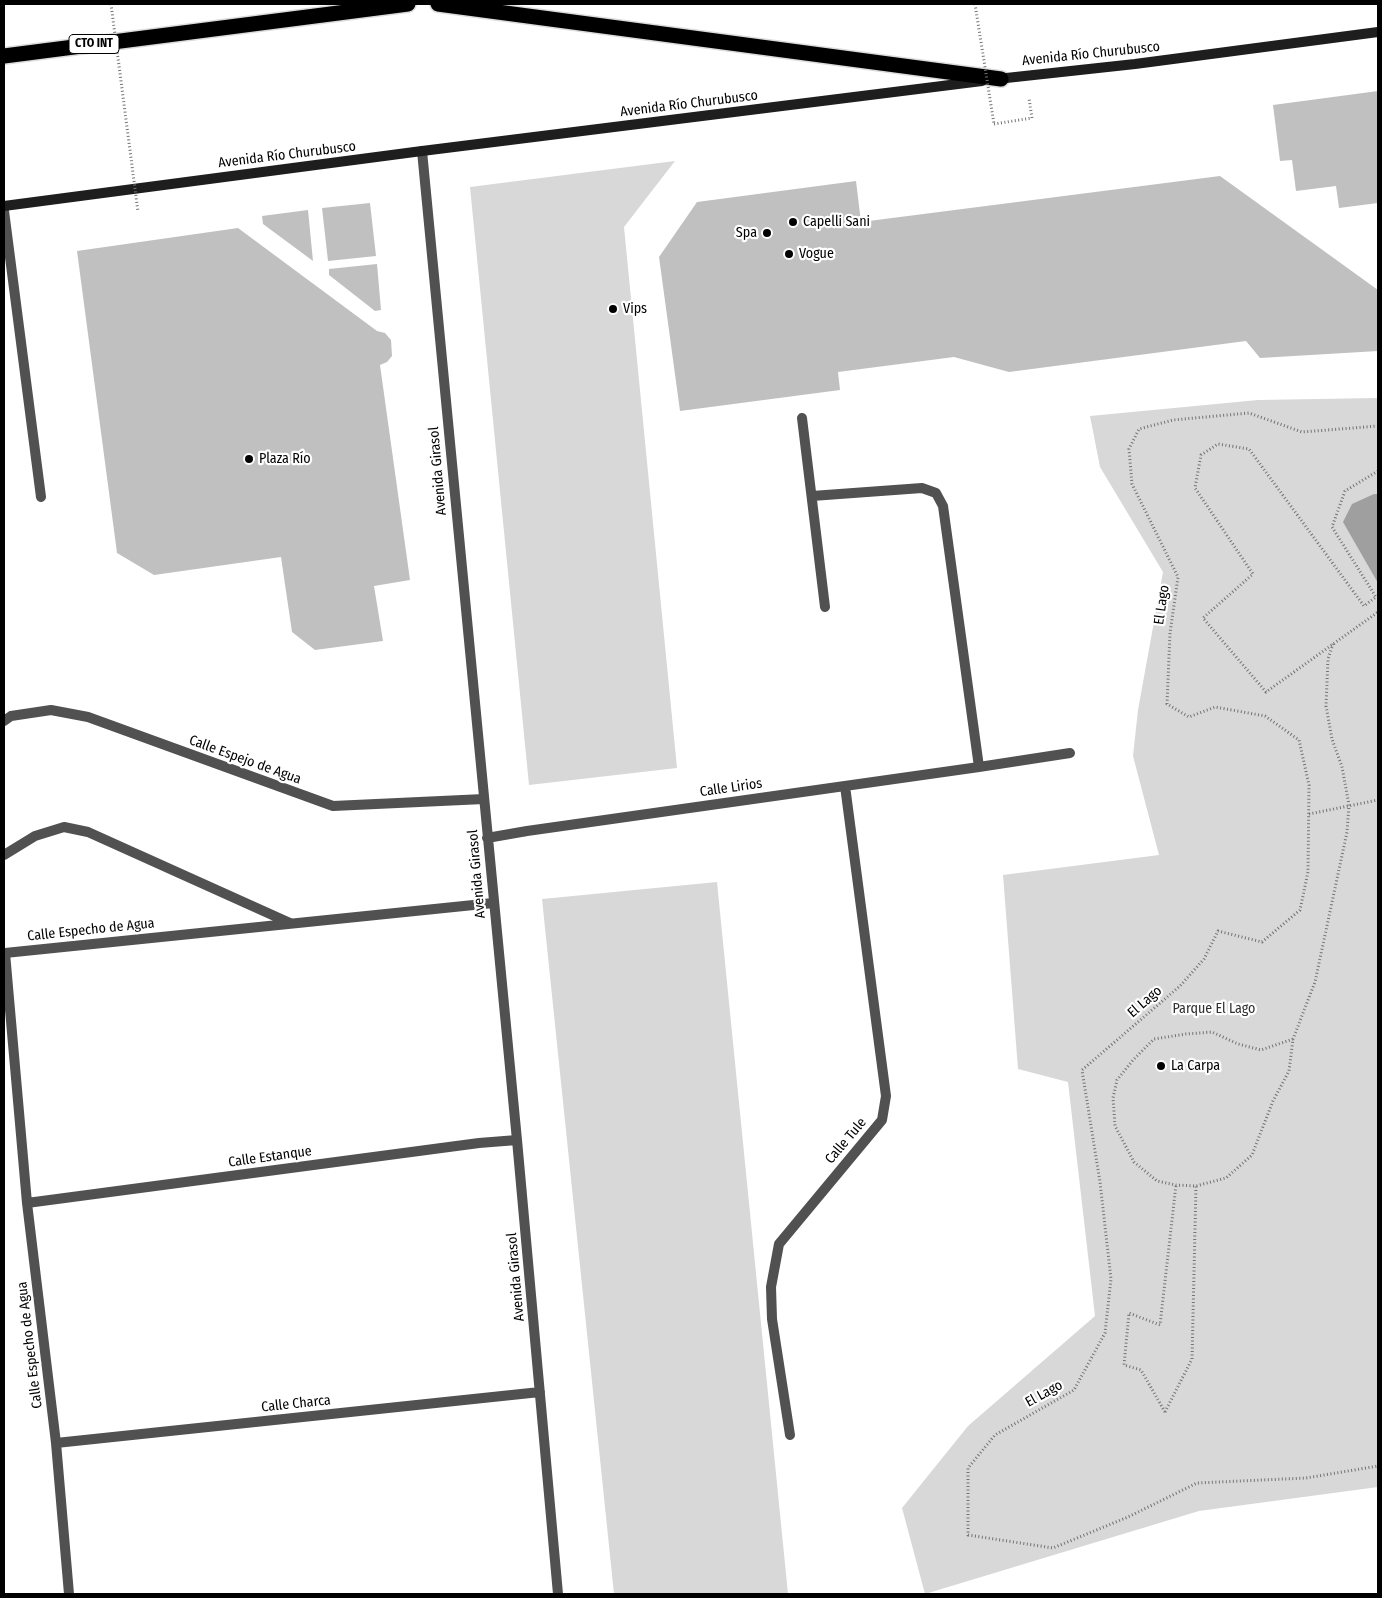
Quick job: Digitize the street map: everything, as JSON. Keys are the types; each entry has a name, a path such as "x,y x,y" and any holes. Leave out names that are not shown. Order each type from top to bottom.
{"highway":[{"name":"CTO INT","path":"4,56 408,4"},
{"path":"438,4 1001,78"}],"main road":[{"name":"Avenida Río Churubusco","path":"4,206 422,151 1001,78 1135,64 1378,32"}],"street":[{"name":"Avenida Girasol","path":"422,151 517,1140 558,1594"},
{"path":"4,211 41,497"},
{"path":"802,418 824,606"},
{"path":"812,496 922,488 936,493 943,506 979,767"},
{"name":"Calle Espejo de Agua","path":"4,721 11,716 51,710 88,717 333,806 484,799"},
{"name":"Calle Lirios","path":"487,838 527,830 1070,753"},
{"name":"Calle Tule","path":"790,1434 772,1319 772,1287 779,1244 882,1120 886,1096 845,786"},
{"path":"4,855 35,836 64,827 88,832 291,923"},
{"name":"Calle Especho de Agua","path":"70,1594 56,1443 27,1203 4,953 493,903"},
{"name":"Calle Estanque","path":"27,1203 469,1144 517,1140"},
{"name":"Calle Charca","path":"56,1443 540,1392"}],"path":[{"path":"111,4 138,212"},
{"path":"975,4 994,124 1032,118 1026,75"},
{"name":"El Lago","path":"1378,426 1302,432 1249,413 1173,420 1140,429 1129,448 1132,484 1178,578 1170,633 1167,704 1189,717 1215,707 1265,716 1300,740 1309,785 1308,872 1300,910 1262,942 1218,931 1204,959 1180,986 1082,1070 1100,1182 1111,1279 1105,1333 1074,1390 995,1435 968,1468 968,1535 1053,1548 1128,1516 1197,1483 1306,1478 1378,1466"},
{"path":"1378,471 1345,491 1332,527 1376,597 1364,606 1248,449 1218,444 1201,455 1194,488 1253,574 1203,618 1266,692 1378,612"},
{"path":"1293,1039 1261,1050 1238,1044 1212,1032 1154,1039 1116,1080 1113,1098 1115,1126 1134,1162 1157,1180 1176,1185 1196,1186 1226,1178 1252,1155 1272,1101 1289,1072 1293,1039 1315,982 1345,840 1349,805 1342,766 1332,739 1326,706 1328,659 1333,644"},
{"path":"1309,814 1378,800"},
{"path":"1176,1185 1160,1325 1130,1313 1124,1365 1141,1370 1165,1412 1192,1360 1196,1186"}],"green space":[{"path":"675,161 624,227 677,768 529,785 470,187"},
{"name":"Parque El Lago","path":"1378,398 1378,1487 1199,1511 925,1594 902,1508 968,1426 1095,1316 1068,1082 1018,1069 1003,875 1159,855 1133,756 1138,710 1163,572 1100,467 1090,416 1258,400"},
{"path":"717,882 788,1594 614,1594 542,899"}],"shaded area":[{"path":"1378,494 1378,583 1343,522 1352,504"}],"building":[{"path":"1378,91 1378,203 1339,208 1336,186 1296,191 1292,160 1280,161 1273,105"},
{"path":"1220,176 1378,290 1378,351 1260,358 1246,341 1009,372 954,357 838,372 840,390 680,411 659,257 697,202 856,181 861,222"},
{"path":"370,203 376,256 328,261 322,208"},
{"path":"308,210 313,261 263,224 262,216"},
{"name":"Plaza Río","path":"238,228 377,331 385,333 391,340 392,356 387,362 380,365 410,580 374,586 383,641 315,650 292,632 281,557 154,575 117,553 77,251"},
{"path":"377,264 381,310 375,311 329,275 329,269"}],"place":[{"name":"Capelli Sani","path":"793,222"},
{"name":"Spa","path":"767,233"},
{"name":"Vogue","path":"789,254"},
{"name":"Vips","path":"613,309"},
{"name":"Plaza Río","path":"249,459"},
{"name":"La Carpa","path":"1161,1066"}]}
